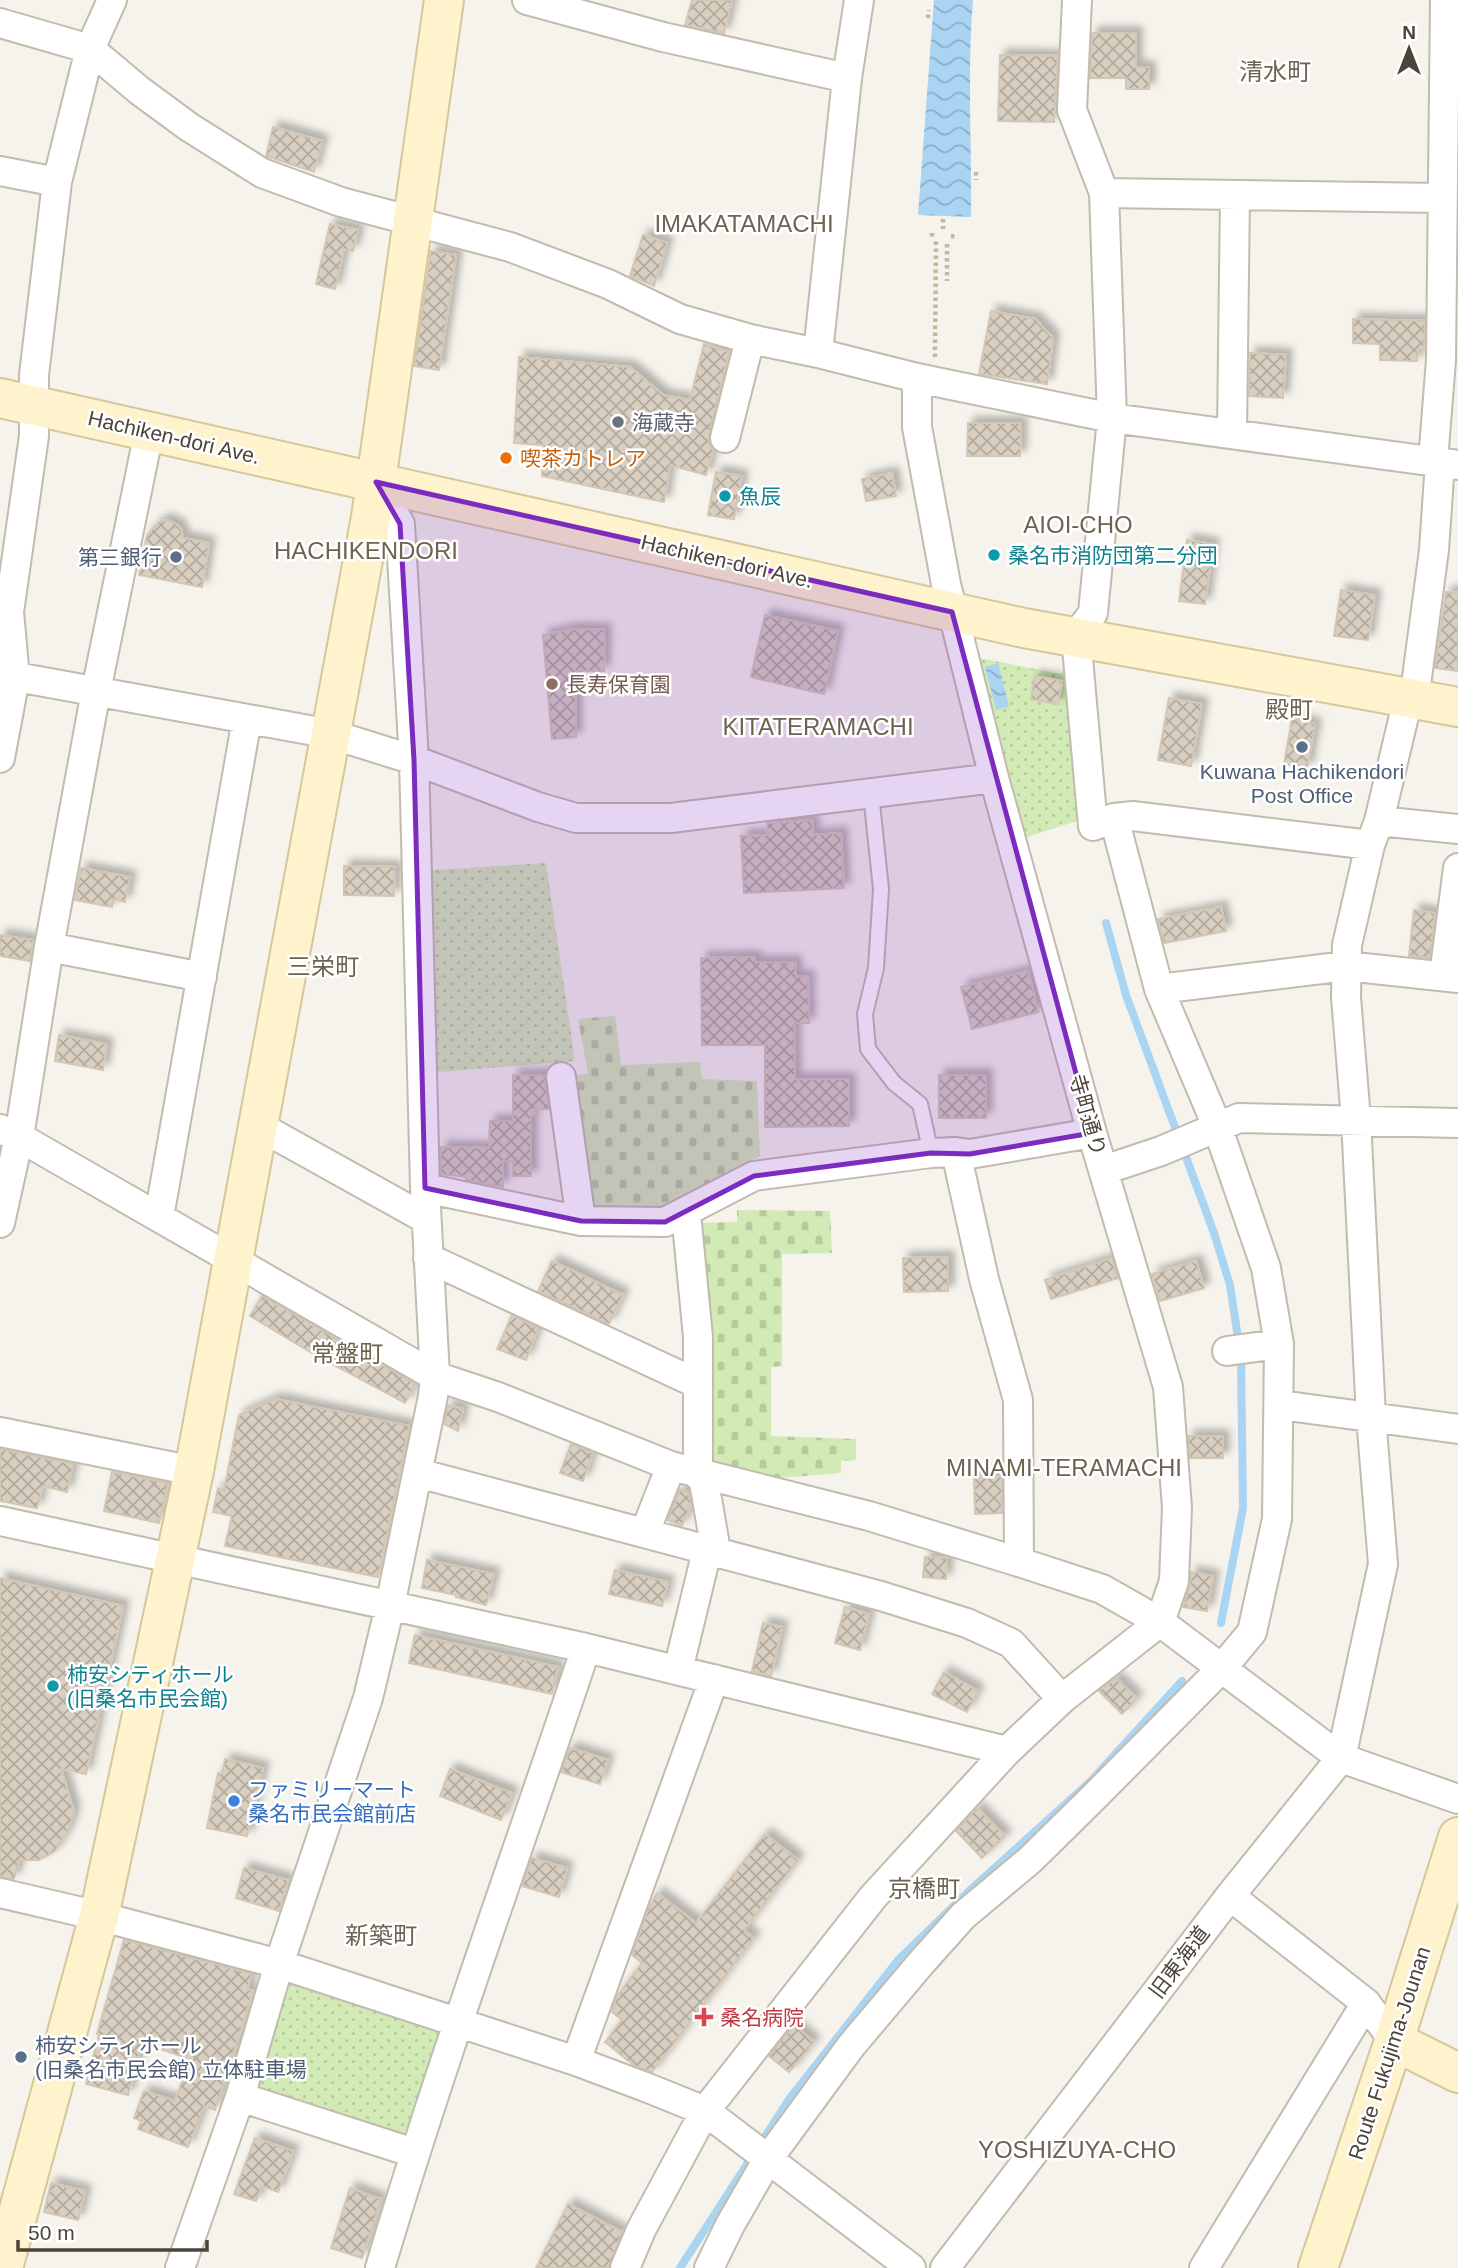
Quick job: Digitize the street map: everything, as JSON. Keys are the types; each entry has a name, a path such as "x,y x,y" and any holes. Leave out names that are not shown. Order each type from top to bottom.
{"street":[{"path":"0,758 8,676 9,612 34,436 16,401 34,374 57,182 90,49 111,0"},
{"path":"4,2268 99,1916 194,1471 376,482 444,0"},
{"path":"527,0 663,37 847,78"},
{"path":"818,353 847,78 859,0"},
{"path":"1077,0 1072,110 1104,193 1112,418 1093,612 1076,636 1093,826 1114,817 1133,816 1375,833 1458,829"},
{"path":"1341,1758 1383,1564 1371,1417 1356,1120 1346,997 1347,945 1411,699 1434,550 1444,462 1441,198 1450,151 1445,0"},
{"path":"0,23 90,49 140,92 262,173 341,202 510,247 608,284 680,319 750,340 1112,418 1444,462"},
{"path":"0,171 57,182"},
{"path":"1104,193 1441,198"},
{"path":"1232,433 1235,195"},
{"path":"725,438 750,340"},
{"name":"寺町通り","path":"917,378 917,427 952,612 994,778 1092,1133 1168,1387 1177,1508 1174,1581 1160,1622"},
{"name":"Hachiken-dori Ave.","path":"16,401 1024,628 1458,707"},
{"path":"0,1223 10,1133 50,947 96,691 149,432"},
{"path":"180,2268 240,2097 279,1964 368,1698 418,1473 435,1376 426,1219 414,760 400,524 376,482"},
{"path":"8,676 331,734 414,760 538,807 576,817 671,818 994,778"},
{"path":"159,1217 247,719"},
{"path":"709,2268 768,2159 851,2046 963,1916 1030,1860 1222,1668 1252,1632 1277,1518 1279,1344 1266,1268 1159,989 1114,817"},
{"path":"1159,989 1346,966 1451,977 1458,868"},
{"path":"50,947 202,977"},
{"path":"561,1077 580,1221"},
{"path":"1104,1170 1161,1151 1239,1118 1458,1124"},
{"path":"259,1126 426,1219"},
{"path":"10,1133 435,1376 498,1397 671,1466 869,1516 1102,1590 1160,1622 1341,1758 1458,1799"},
{"path":"425,1188 580,1221 665,1223 754,1176 944,1152 971,1154 1092,1133"},
{"path":"944,1152 984,1279 1017,1400 1019,1562"},
{"path":"678,1670 711,1551 700,1475 698,1337 686,1213"},
{"path":"428,1258 698,1384"},
{"path":"1238,1350 1279,1344"},
{"path":"1280,1405 1458,1429"},
{"path":"0,1432 194,1471"},
{"path":"645,1532 671,1466"},
{"path":"418,1473 881,1596 967,1623 1011,1643 1062,1699"},
{"path":"0,1521 586,1647 1007,1751"},
{"path":"625,2268 641,2230 705,2111 873,1897 1007,1751 1062,1699 1160,1622"},
{"path":"380,2268 457,2022 586,1647"},
{"path":"576,2061 714,1679"},
{"name":"旧東海道","path":"945,2268 1230,1896 1341,1758"},
{"name":"Route Fukujima-Jounan","path":"1318,2268 1458,1838"},
{"path":"0,1893 99,1916 279,1964 576,2061 705,2111 911,2268"},
{"path":"1230,1896 1366,2003 1394,2041 1458,2073"},
{"path":"1204,2268 1366,2003"},
{"path":"240,2097 414,2153"}],"lane":[{"path":"871,794 881,889 876,968 865,1014 867,1049 894,1083 920,1104 944,1152"}],"path":[{"path":"928,18 929,10"},
{"path":"976,172 976,180"},
{"path":"943,219 943,229"},
{"path":"951,236 958,237"},
{"path":"947,244 947,281"}],"highlighted area":[{"path":"376,482 952,612 1092,1133 970,1154 931,1153 754,1176 665,1222 581,1221 425,1188 414,760 400,524"}],"green space":[{"path":"979,658 1067,675 1080,820 1024,838"},
{"path":"546,863 575,1061 427,1073 421,871"},
{"path":"615,1016 621,1065 700,1062 702,1079 757,1081 760,1156 664,1206 587,1207 573,1076 588,1073 578,1019"},
{"path":"737,1210 830,1211 832,1253 782,1254 782,1366 771,1367 771,1436 856,1439 856,1460 841,1461 841,1473 779,1478 722,1475 713,1467 713,1334 697,1223 737,1222"},
{"path":"290,1978 444,2029 406,2141 253,2091"}],"water":[{"path":"934,0 973,0 970,81 971,217 918,215"},
{"path":"998,663 1009,706 996,710 985,667"}],"building":[{"path":"692,0 732,0 724,33 685,25"},
{"path":"1092,33 1136,33 1136,67 1149,67 1149,89 1126,89 1126,78 1090,78"},
{"path":"1000,55 1058,56 1054,122 998,121"},
{"path":"273,127 322,141 314,172 266,156"},
{"path":"330,224 358,230 353,251 344,249 335,289 316,284"},
{"path":"643,235 667,243 654,286 630,276"},
{"path":"431,251 456,255 439,370 414,366"},
{"path":"991,311 1035,319 1053,338 1047,384 979,374"},
{"path":"1353,319 1425,321 1424,349 1418,349 1417,361 1380,360 1380,344 1353,343"},
{"name":"海蔵寺","path":"704,344 729,352 709,434 709,443 713,450 706,475 670,465 664,502 542,476 543,445 514,443 519,357 630,367 663,395 690,400"},
{"path":"1250,353 1286,355 1283,398 1249,396"},
{"path":"968,423 1021,423 1020,456 967,456"},
{"name":"魚辰","path":"716,472 742,476 734,519 708,515"},
{"path":"892,473 896,496 866,501 862,479"},
{"path":"167,520 181,529 183,538 209,543 202,587 139,575 147,535 159,522"},
{"path":"1187,540 1213,544 1205,604 1179,601"},
{"path":"1341,590 1375,595 1368,640 1334,636"},
{"path":"1446,592 1458,593 1458,671 1435,668"},
{"path":"765,615 838,631 824,694 751,677"},
{"path":"574,629 605,630 604,671 575,671 576,737 552,739 543,635"},
{"path":"1035,676 1062,681 1058,704 1031,699"},
{"path":"1169,698 1202,704 1191,766 1158,760"},
{"path":"1292,719 1315,724 1307,768 1284,764"},
{"path":"812,820 813,835 841,833 844,888 744,893 741,836 768,835 767,823"},
{"path":"344,866 395,867 394,896 344,895"},
{"path":"81,868 130,877 125,902 114,899 112,907 75,900"},
{"path":"1221,907 1226,931 1164,943 1158,919"},
{"path":"1414,910 1435,913 1430,958 1409,956"},
{"path":"0,935 33,940 30,961 0,956"},
{"path":"755,957 755,962 795,962 796,977 808,976 809,1023 794,1023 795,1079 849,1079 849,1126 765,1127 765,1045 702,1045 701,958"},
{"path":"1028,971 1038,1012 972,1029 961,987"},
{"path":"59,1035 107,1044 103,1070 55,1061"},
{"path":"513,1075 545,1075 549,1109 535,1109 535,1115 531,1115 531,1176 513,1176 513,1161 503,1161 503,1187 466,1180 466,1177 441,1174 441,1147 489,1148 490,1121 513,1121"},
{"path":"939,1075 986,1075 986,1118 939,1118"},
{"path":"948,1257 948,1291 904,1292 903,1258"},
{"path":"1112,1258 1118,1278 1051,1299 1045,1280"},
{"path":"552,1261 623,1295 609,1324 538,1291"},
{"path":"1196,1261 1204,1288 1160,1301 1152,1274"},
{"path":"262,1296 415,1384 405,1403 315,1355 250,1316"},
{"path":"512,1315 538,1328 526,1360 497,1349"},
{"path":"275,1399 409,1426 378,1577 225,1546 232,1516 213,1512 218,1488 224,1490 239,1415"},
{"path":"448,1405 463,1409 458,1431 444,1424"},
{"path":"1188,1436 1223,1436 1223,1458 1190,1458"},
{"path":"571,1444 593,1453 583,1481 560,1473"},
{"path":"0,1449 73,1464 67,1492 43,1486 37,1508 0,1501"},
{"path":"112,1472 168,1483 159,1523 104,1511"},
{"path":"974,1476 1002,1476 1002,1513 975,1514"},
{"path":"680,1489 689,1493 691,1504 682,1526 667,1520"},
{"path":"925,1557 947,1558 946,1579 923,1577"},
{"path":"427,1560 494,1574 486,1605 422,1588"},
{"path":"615,1570 668,1582 662,1606 609,1594"},
{"path":"1191,1572 1213,1576 1207,1611 1183,1607 1190,1586"},
{"name":"柿安シティホール (旧桑名市民会館)","path":"0,1578 123,1606 86,1774 61,1769 74,1812 68,1830 55,1851 39,1860 19,1860 14,1879 0,1877"},
{"path":"845,1607 869,1614 860,1650 835,1643"},
{"path":"763,1623 782,1627 771,1676 752,1671"},
{"path":"415,1635 558,1667 552,1694 409,1663"},
{"path":"944,1672 978,1691 967,1712 932,1694"},
{"path":"1116,1678 1137,1699 1122,1714 1099,1691"},
{"path":"570,1748 608,1760 600,1784 561,1772"},
{"name":"ファミリーマート 桑名市民会館前店","path":"225,1759 263,1768 247,1836 207,1828 218,1773 222,1774"},
{"path":"450,1769 512,1793 501,1820 440,1796"},
{"path":"977,1808 1005,1836 982,1858 956,1831"},
{"path":"765,1834 798,1860 744,1930 754,1938 652,2072 635,2066 605,2042 622,2020 612,2012 617,1996 642,1963 632,1955 657,1893 696,1923"},
{"path":"532,1858 567,1868 559,1897 522,1886"},
{"path":"244,1868 288,1880 279,1911 236,1898"},
{"path":"124,1940 252,1974 247,1989 253,1991 215,2110 204,2106 188,2147 138,2129 141,2121 134,2118 144,2091 175,2101 190,2059 142,2043 128,2095 86,2084 99,2035 97,2034"},
{"path":"794,2025 814,2042 789,2072 769,2056"},
{"path":"255,2138 293,2151 278,2192 262,2186 256,2201 234,2194"},
{"path":"51,2183 85,2191 78,2220 44,2212"},
{"path":"350,2188 381,2199 362,2258 331,2248"},
{"path":"568,2204 622,2232 608,2268 536,2268"}],"waterway":[{"path":"1106,923 1126,995 1214,1233 1230,1285 1241,1358 1243,1508 1221,1623"},
{"path":"680,2268 790,2098 899,1959 968,1892 1090,1782 1182,1681"}],"place":[{"name":"海蔵寺","path":"618,422"},
{"name":"喫茶カトレア","path":"506,458"},
{"name":"魚辰","path":"725,496"},
{"name":"桑名市消防団第二分団","path":"994,555"},
{"name":"第三銀行","path":"176,557"},
{"name":"長寿保育園","path":"552,684"},
{"name":"Kuwana Hachikendori Post Office","path":"1302,747"},
{"name":"柿安シティホール (旧桑名市民会館)","path":"53,1686"},
{"name":"ファミリーマート 桑名市民会館前店","path":"234,1801"},
{"name":"桑名病院","path":"704,2017"},
{"name":"柿安シティホール (旧桑名市民会館) 立体駐車場","path":"21,2057"}],"district":[{"name":"清水町","path":"1275,71"},
{"name":"IMAKATAMACHI","path":"744,223"},
{"name":"AIOI-CHO","path":"1078,524"},
{"name":"HACHIKENDORI","path":"366,550"},
{"name":"殿町","path":"1289,709"},
{"name":"KITATERAMACHI","path":"818,726"},
{"name":"三栄町","path":"323,966"},
{"name":"常盤町","path":"347,1353"},
{"name":"MINAMI-TERAMACHI","path":"1064,1467"},
{"name":"京橋町","path":"924,1888"},
{"name":"新築町","path":"381,1935"},
{"name":"YOSHIZUYA-CHO","path":"1077,2149"}]}
